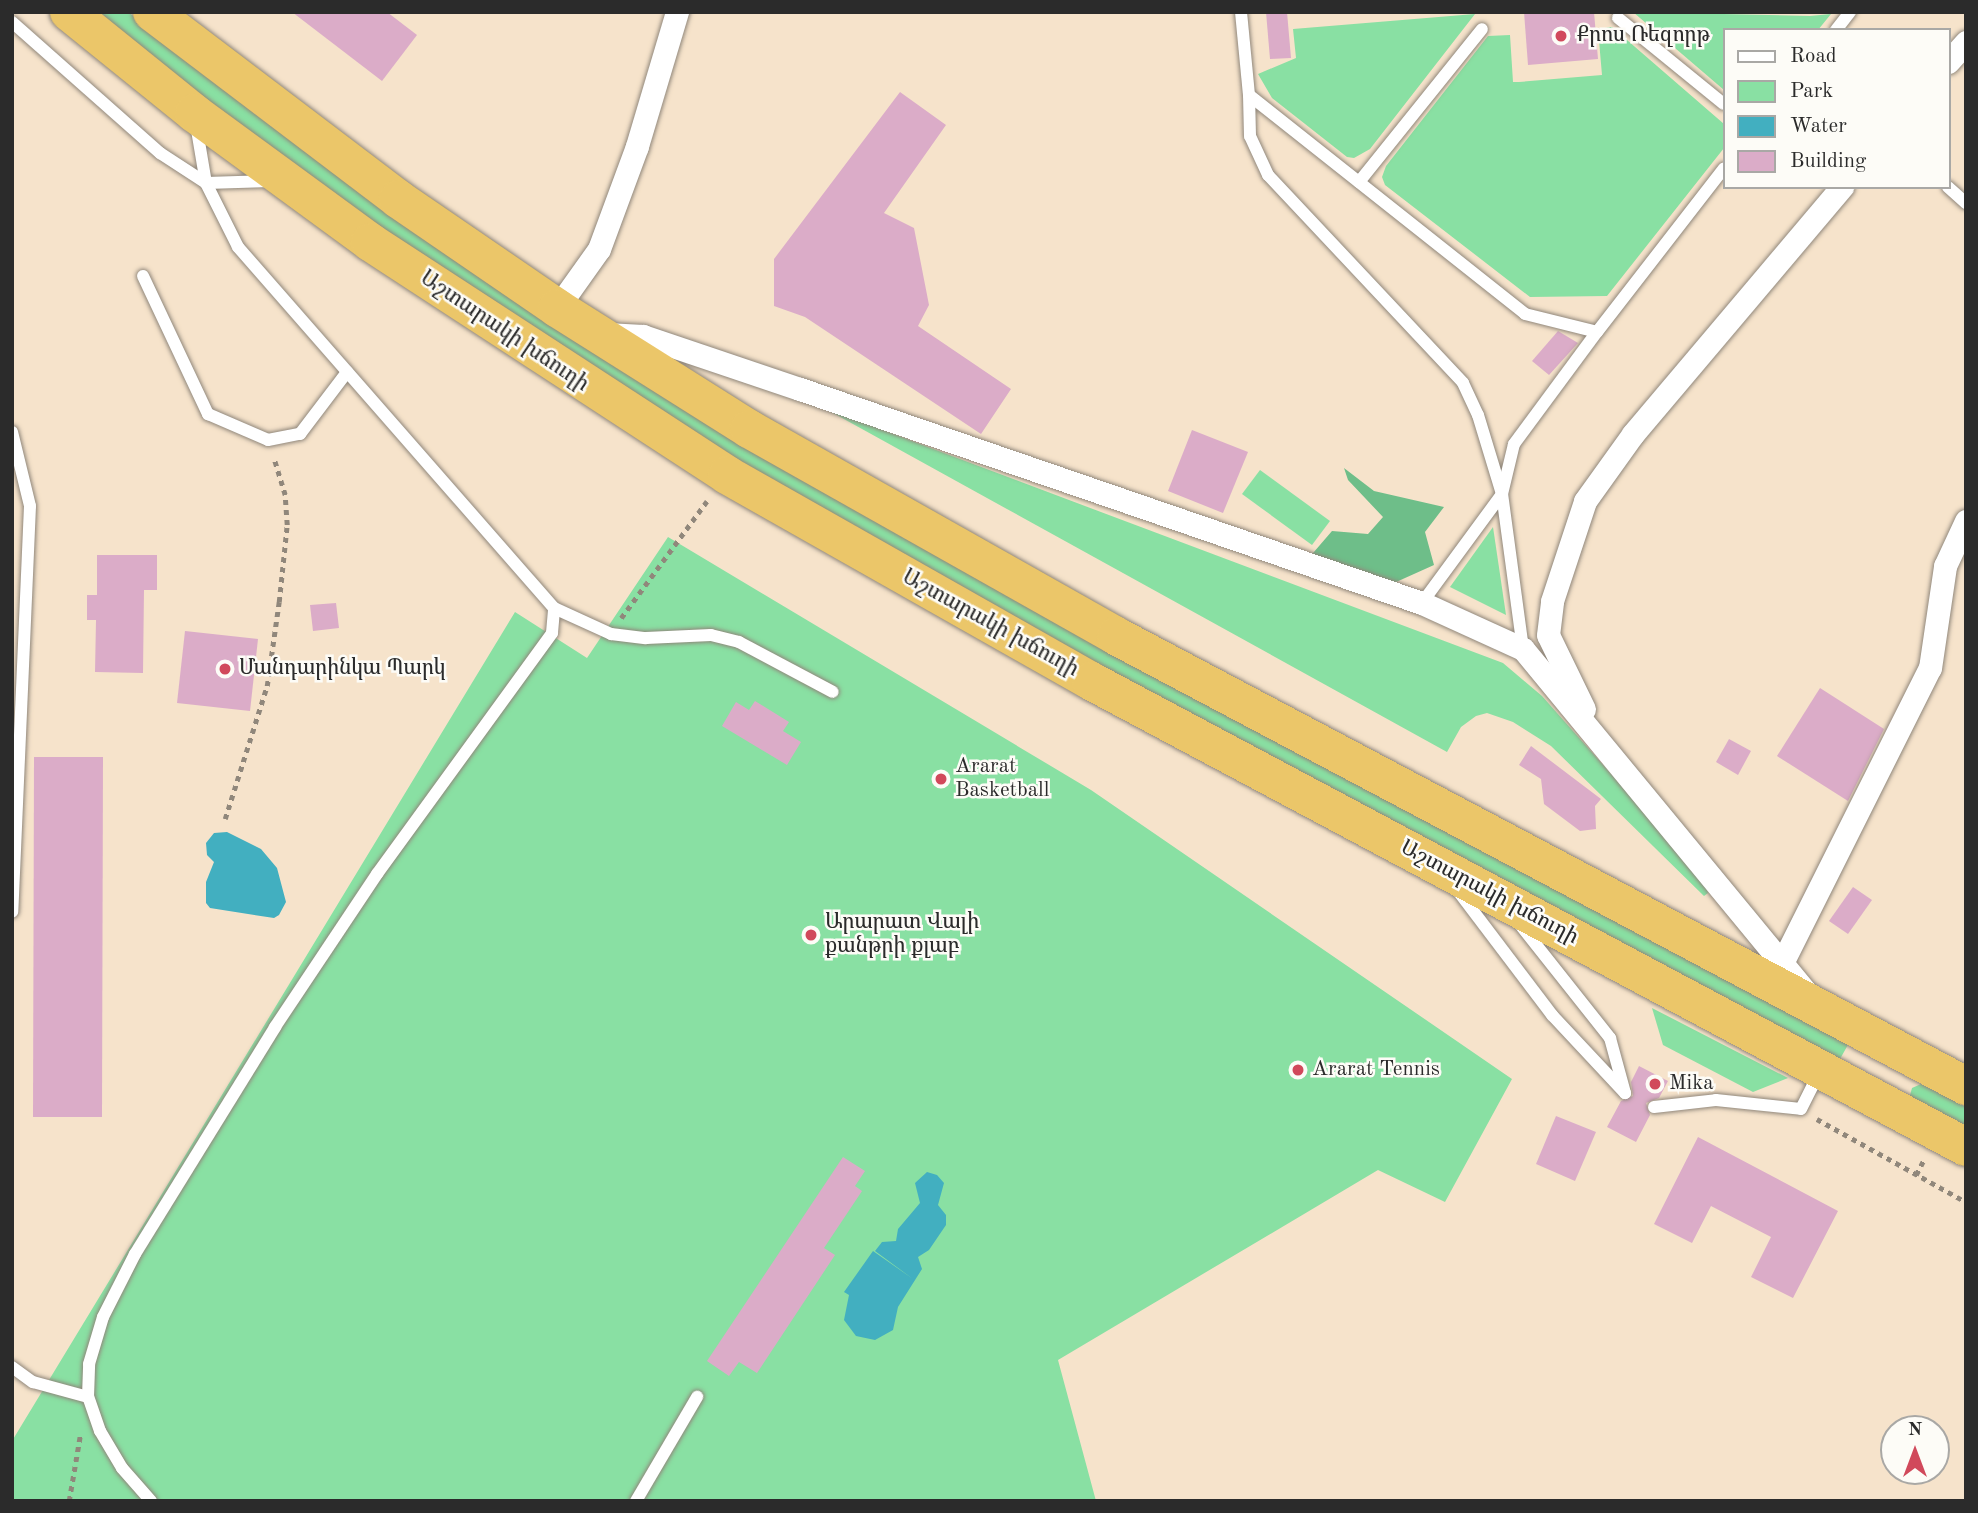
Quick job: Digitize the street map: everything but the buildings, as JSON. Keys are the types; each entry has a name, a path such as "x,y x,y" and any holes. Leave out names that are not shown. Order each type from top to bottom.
{"highway":[{"name":"Աշտարակի խճուղի","path":"69,12 194,113 285,181 535,354 727,475 1091,681 1966,1147"},
{"path":"152,12 398,200 557,308 749,429 1116,636 1822,1013 1966,1086"},
{"path":"1883,1102 1904,1055"}],"street":[{"path":"557,308 599,249 637,146 677,12"},
{"path":"1950,60 1966,42"},
{"path":"1601,743 1548,635 1552,601 1585,501 1633,433 1840,189"},
{"path":"598,333 643,337 669,345 1422,603 1523,649 1822,1013"},
{"path":"1782,963 1930,668 1945,566 1966,521"}],"lane":[{"path":"1241,12 1250,136 1268,175 1463,383 1478,415 1502,494 1523,649"},
{"path":"1838,28 1850,12"},
{"path":"1618,18 1722,102"},
{"path":"12,22 160,153 206,183 285,181"},
{"path":"1359,182 1482,29"},
{"path":"1249,95 1525,314 1597,332"},
{"path":"194,113 206,183 238,247 554,608 611,634 646,638 711,635 739,642 833,692"},
{"path":"1422,603 1502,494 1514,443 1722,171"},
{"path":"1950,189 1966,203"},
{"path":"143,276 208,414 268,440 300,434 347,372"},
{"path":"12,432 30,506 12,912"},
{"path":"151,1501 105,1440 88,1397 89,1364 103,1317 135,1254 275,1027 377,874 552,633 554,608"},
{"path":"1442,868 1552,1015 1625,1093 1610,1038 1544,950 1490,893"},
{"path":"1654,1108 1716,1100 1801,1109 1821,1069"},
{"path":"12,1367 33,1382 88,1397"},
{"path":"636,1501 697,1397"}],"path":[{"path":"225,820 267,686 282,576 287,525 285,495 268,440"},
{"path":"611,634 660,559 727,475"},
{"path":"1801,1109 1966,1202"},
{"path":"1916,1175 1923,1161"},
{"path":"69,1501 88,1397"}],"green space":[{"path":"94,12 128,12 392,212 1849,1043 1840,1059 1102,666 731,456 379,229 232,122"},
{"path":"1633,12 1810,16 1831,14 1820,28 1722,28 1722,88"},
{"path":"1475,14 1370,149 1354,158 1347,157 1272,98 1258,74 1296,58 1293,29"},
{"path":"1612,27 1722,122 1722,151 1607,296 1530,297 1385,185 1382,177 1386,166 1488,36 1510,35 1513,82 1519,82 1602,75 1598,29"},
{"path":"824,408 1503,663 1542,696 1705,880 1708,893 1704,896 1551,746 1513,722 1487,713 1476,716 1461,727 1447,752"},
{"path":"1344,468 1374,491 1444,507 1425,532 1434,565 1385,587 1307,560 1332,531 1368,534 1383,517 1348,480"},
{"path":"1260,470 1330,521 1312,545 1242,494"},
{"path":"1493,527 1506,615 1450,587"},
{"name":"Արարատ Վալի քանթրի քլաբ","path":"668,537 1091,790 1512,1079 1445,1202 1378,1170 1058,1360 1096,1501 12,1501 12,1441 515,612 587,658"},
{"path":"1652,1008 1788,1078 1753,1092 1663,1045"},
{"path":"1921,1084 1966,1107 1966,1130 1909,1099 1912,1088"}],"water":[{"path":"227,832 261,849 277,868 286,902 279,915 274,918 210,908 206,903 206,882 214,862 207,855 206,843 214,833"},
{"path":"927,1172 937,1175 944,1183 938,1205 946,1215 946,1225 929,1250 918,1257 922,1269 898,1307 893,1330 875,1340 856,1336 844,1320 849,1295 844,1292 873,1251 913,1279 875,1251 882,1242 896,1241 898,1229 920,1203 915,1183"}],"place":[{"name":"Քրոս Ռեզորթ","path":"1561,36"},
{"name":"Մանդարինկա Պարկ","path":"225,669"},
{"name":"Ararat Basketball","path":"941,779"},
{"name":"Արարատ Վալի քանթրի քլաբ","path":"811,935"},
{"name":"Ararat Tennis","path":"1298,1070"},
{"name":"Mika","path":"1655,1084"}]}
